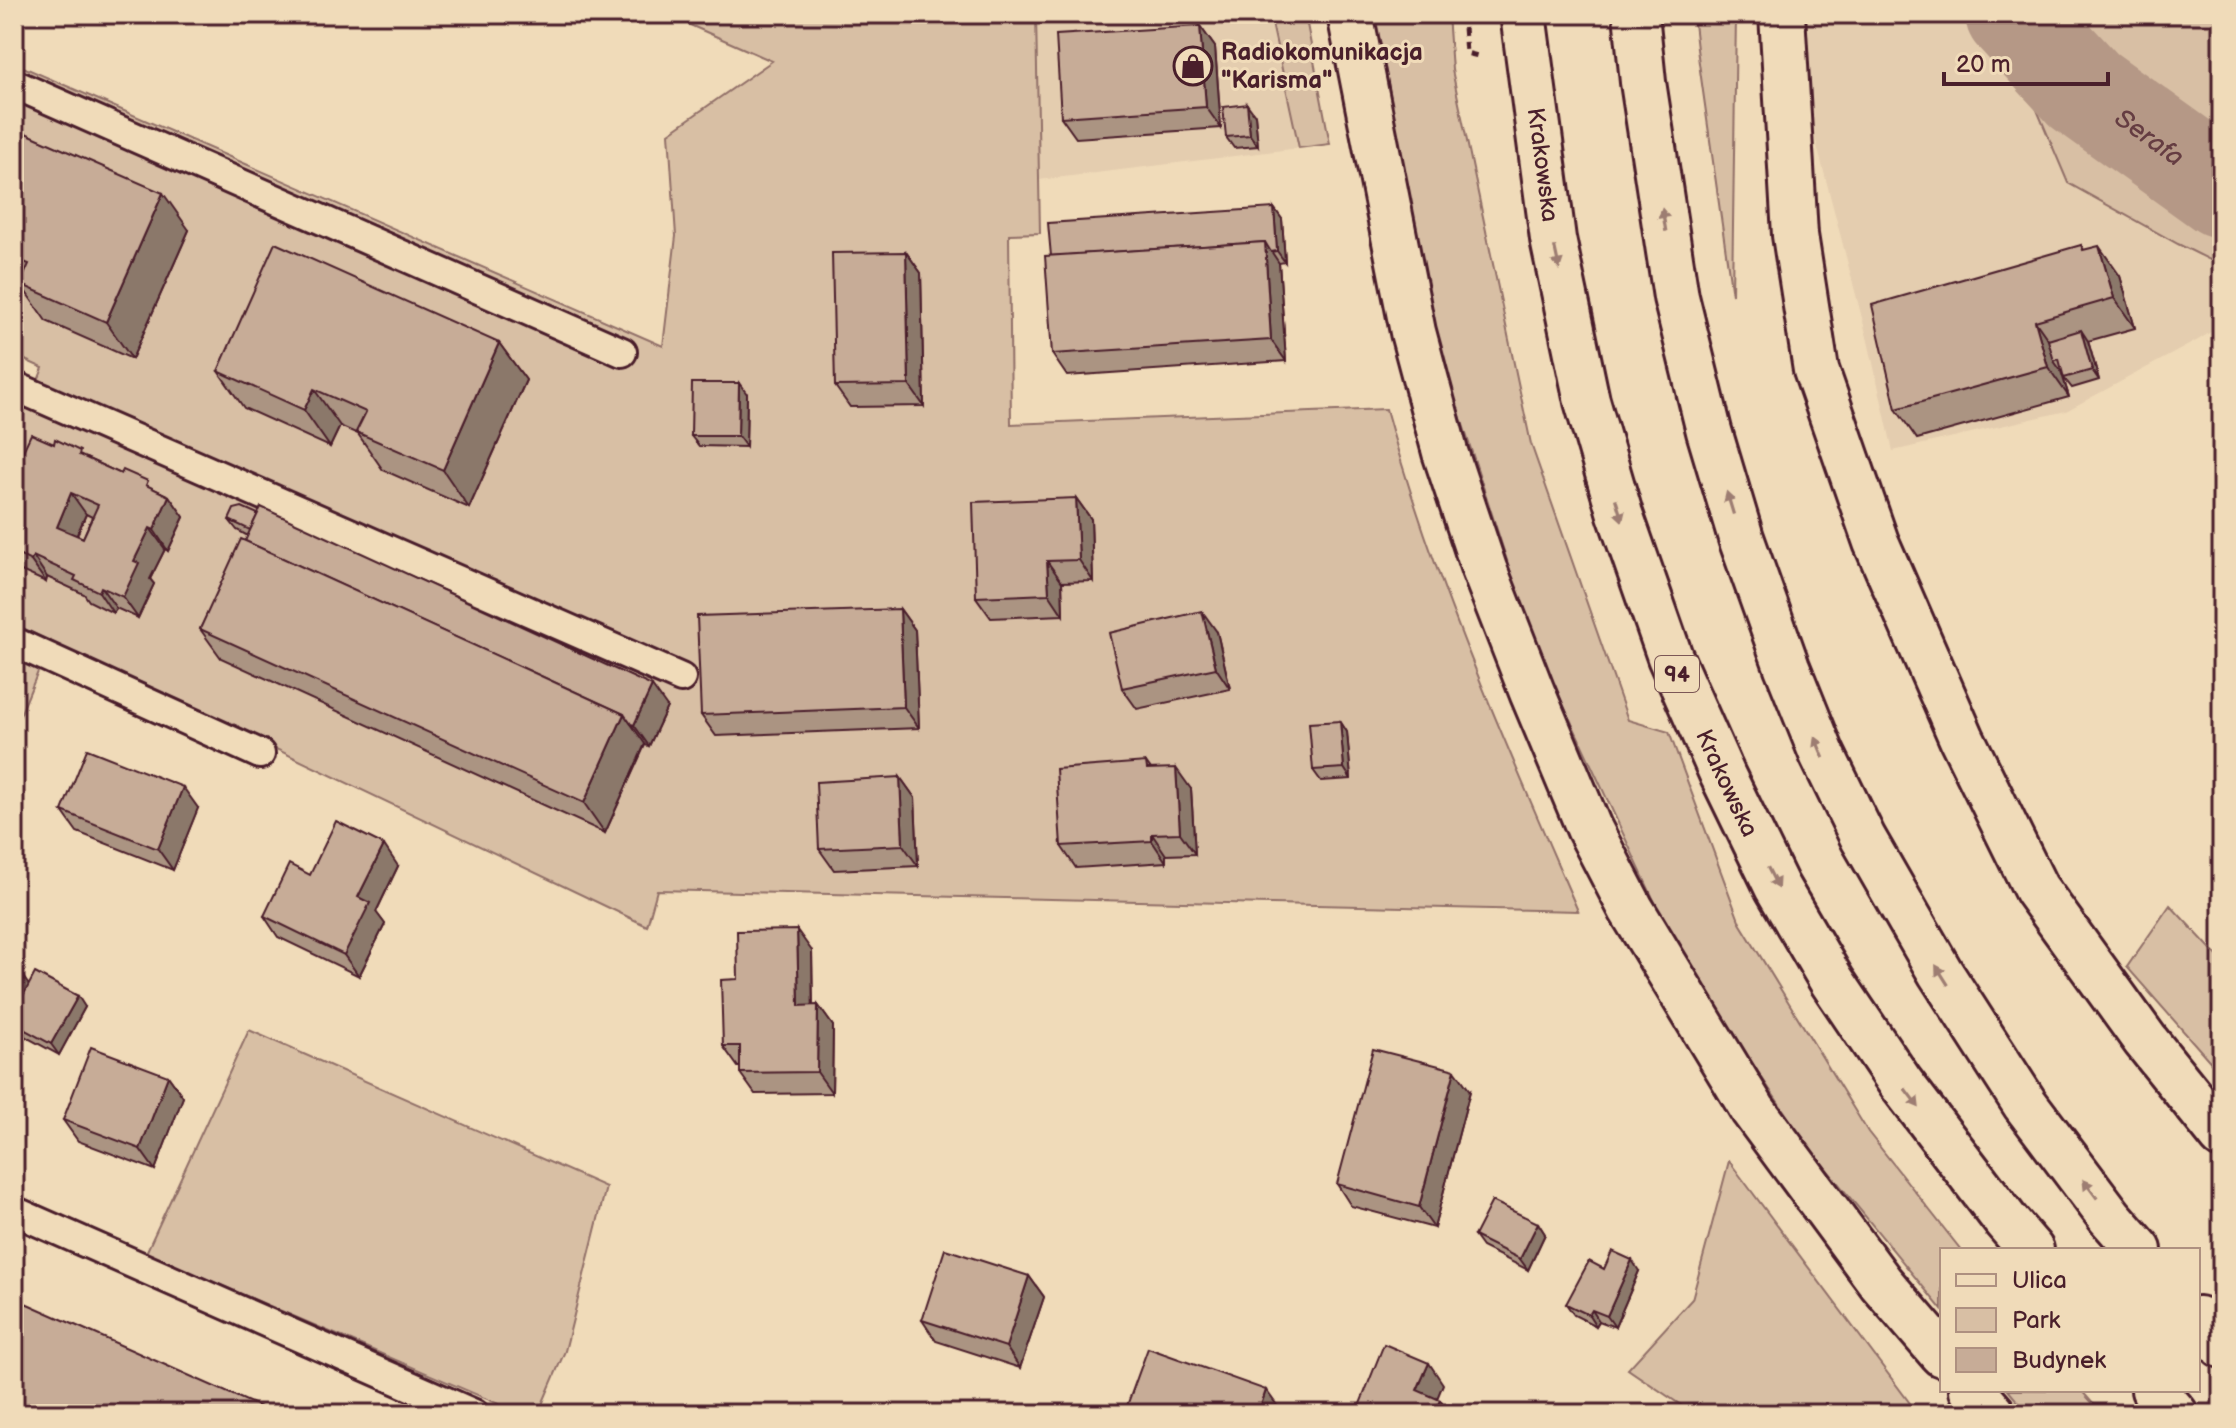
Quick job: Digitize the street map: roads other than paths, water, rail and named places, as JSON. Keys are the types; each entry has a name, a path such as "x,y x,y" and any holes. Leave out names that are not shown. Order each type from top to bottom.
{"main road":[{"path":"1350,14 1413,332 1445,452 1484,569 1589,828 1631,909 1753,1110 1881,1283 1940,1352"},
{"name":"Krakowska","path":"1523,14 1553,239 1587,401 1620,514 1670,657 1777,887 1832,981 1900,1082 2029,1248"},
{"path":"1636,14 1643,82 1676,297 1701,402 1741,538 1816,740 1863,838 1940,972 2025,1104 2110,1217 2137,1248"},
{"path":"1782,14 1795,235 1816,370 1876,542 1962,739 2036,889 2145,1040 2222,1136"},
{"path":"2200,1321 2222,1345"},
{"path":"1974,1392 1993,1414"},
{"path":"2156,1392 2175,1414"}],"lane":[{"path":"14,84 622,352"},
{"path":"14,386 681,678"},
{"path":"14,642 260,754"},
{"path":"14,1211 474,1414"}],"waterway":[{"name":"Serafa","path":"2014,14 2084,90 2222,189"}],"place":[{"name":"Radiokomunikacja \"Karisma\"","path":"1193,66"}]}
